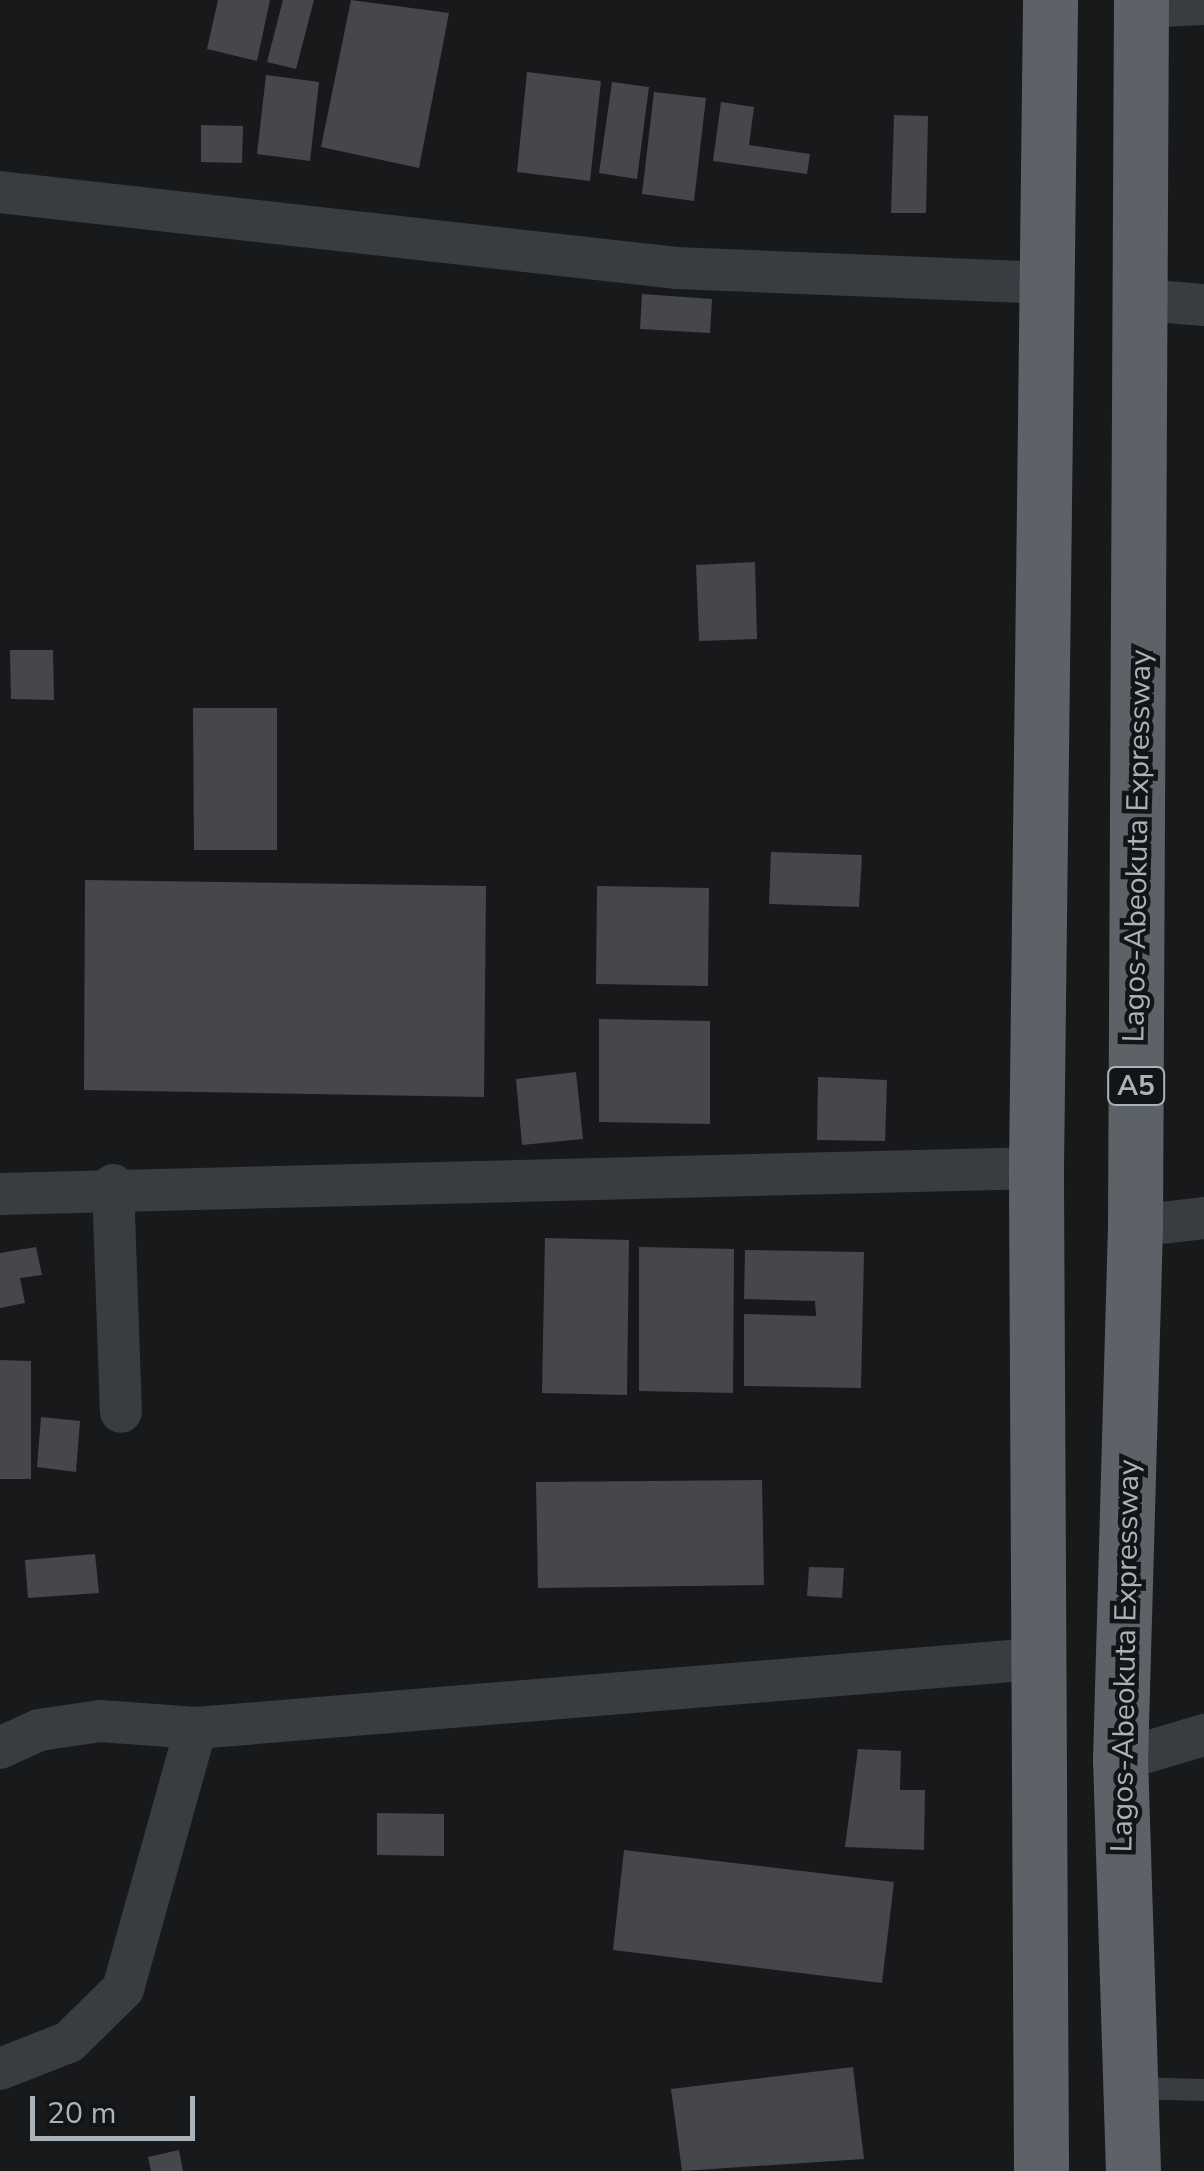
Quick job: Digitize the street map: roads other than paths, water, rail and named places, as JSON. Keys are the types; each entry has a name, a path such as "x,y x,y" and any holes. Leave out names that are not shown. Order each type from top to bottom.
{"highway":[{"path":"1040,2171 1036,1168 1050,283 1050,0"},
{"name":"Lagos-Abeokuta Expressway","path":"1134,2171 1120,1760 1135,1226 1143,300 1141,3"}],"street":[{"path":"1141,3 1204,4"},
{"path":"0,192 676,268 1050,283"},
{"path":"1143,300 1204,305"},
{"path":"0,1194 113,1185 1036,1168"},
{"path":"113,1185 121,1412"},
{"path":"1135,1226 1204,1218"},
{"path":"0,1748 39,1730 100,1721 196,1728 1036,1659"},
{"path":"0,2069 69,2042 123,1989 196,1728"},
{"path":"1120,1760 1204,1735"}],"lane":[{"path":"1131,2088 1204,2090"}]}
